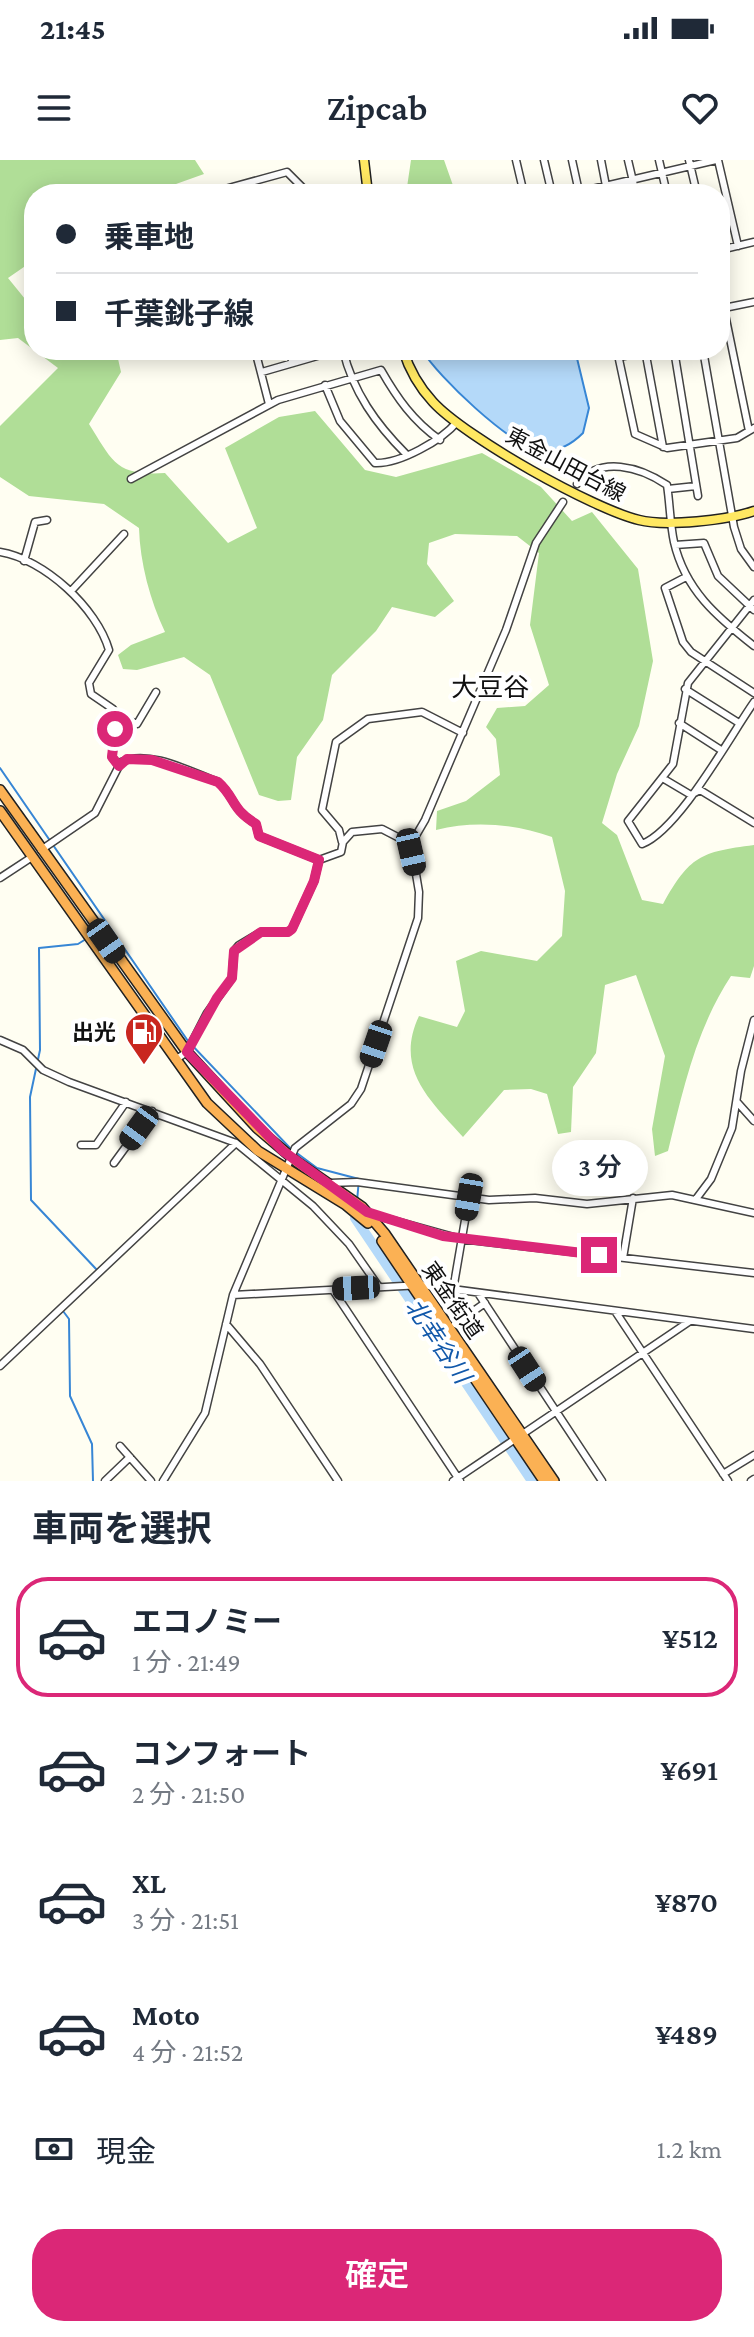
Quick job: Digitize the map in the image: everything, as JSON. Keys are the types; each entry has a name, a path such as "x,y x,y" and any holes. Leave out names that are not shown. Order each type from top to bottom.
{"highway":[{"name":"東金街道","path":"0,790 187,1052 257,1128 326,1184 367,1212 520,1437 554,1481"},
{"name":"東金街道","path":"0,811 174,1060 228,1125 285,1169 354,1210 382,1236"},
{"path":"32,857 41,850"},
{"name":"東金街道","path":"520,1437 544,1481"}],"main road":[{"path":"364,160 367,184"},
{"name":"東金山田台線","path":"408,360 424,391 457,422 585,498 642,521 732,517 754,511"}],"street":[{"path":"516,160 522,184"},
{"path":"544,160 550,184"},
{"path":"572,160 577,184"},
{"path":"601,160 606,184"},
{"path":"628,160 634,184"},
{"path":"659,160 665,184"},
{"path":"614,184 690,163 717,160 723,184"},
{"path":"690,163 695,184"},
{"path":"243,184 287,172 299,184"},
{"path":"730,213 738,246"},
{"path":"730,248 754,242"},
{"path":"730,307 754,302"},
{"path":"619,360 635,434 663,447 720,441 751,430 730,335"},
{"path":"258,360 269,404"},
{"path":"262,372 300,360"},
{"path":"345,360 372,416 406,454"},
{"path":"650,360 663,447"},
{"path":"676,360 698,496"},
{"path":"705,360 732,517 741,549 754,567"},
{"path":"131,479 269,404 381,370 399,401 440,440"},
{"path":"325,385 340,421 370,459 382,463 440,440 457,422"},
{"path":"744,399 754,393"},
{"path":"577,484 590,472 629,466 654,477 668,489 670,521 686,577 712,613 754,646"},
{"path":"668,489 696,486"},
{"path":"163,1481 205,1413 233,1295 291,1157 301,1142 351,1104 361,1089 418,918 419,892 411,844 463,733 506,630 536,543 563,502"},
{"path":"24,561 32,526 35,522 47,520"},
{"path":"72,590 124,534"},
{"path":"675,545 704,543 718,576 752,605 685,689 678,748 664,779 628,821 642,844 652,840 691,795 754,702"},
{"path":"0,552 24,561 72,590 99,628 109,650 89,683 91,694 113,709 117,716 112,757 119,766"},
{"path":"686,577 665,588 683,642 704,662 754,693"},
{"path":"685,689 739,723"},
{"path":"117,716 137,724 156,692"},
{"path":"41,850 95,813 119,766 127,759 152,760 218,782 235,810 256,824 259,836 319,860 341,852 343,842 339,830 322,810 336,742 368,719 422,712 463,733"},
{"path":"679,723 721,750"},
{"path":"664,779 691,795"},
{"path":"691,795 700,790 754,823"},
{"path":"343,842 352,832 374,828 411,844"},
{"path":"0,878 32,857"},
{"path":"174,1060 187,1052 212,1005 232,978 234,951 261,932 288,932 292,929 314,881 319,860"},
{"path":"696,1199 719,1162 737,1102 754,1020"},
{"path":"0,1040 23,1050 43,1070 236,1143 298,1192 349,1244 379,1287"},
{"path":"81,1145 96,1145 126,1102"},
{"path":"737,1102 754,1121"},
{"path":"114,1163 152,1111"},
{"path":"221,1135 228,1125"},
{"path":"0,1366 236,1143"},
{"path":"326,1184 357,1182 469,1197 558,1199 587,1204 672,1195 754,1213"},
{"path":"453,1290 469,1197"},
{"path":"623,1258 633,1198"},
{"path":"367,1212 401,1225 461,1239 754,1273"},
{"path":"382,1236 401,1225"},
{"path":"233,1295 417,1285 754,1329"},
{"path":"333,1290 457,1480 690,1321"},
{"path":"478,1293 602,1481"},
{"path":"455,1324 485,1303"},
{"path":"615,1311 725,1478 754,1455"},
{"path":"226,1324 260,1364 338,1481"},
{"path":"120,1446 151,1481"},
{"path":"105,1481 130,1457"}],"green space":[{"path":"0,160 195,160 204,174 176,184 24,184 24,267 8,278 24,298 24,342 18,338 0,340"},
{"path":"411,160 444,160 452,184 407,184"},
{"path":"47,360 118,360 121,372 89,424 118,464 136,472 165,473 228,543 257,528 225,448 279,417 315,411 365,470 396,477 482,453 541,487 572,521 592,512 638,569 653,661 639,726 617,774 602,823 617,835 642,900 663,904 681,876 698,859 721,850 754,845 754,966 750,978 731,976 708,1017 692,1060 668,1151 655,1156 652,1129 665,1056 636,975 605,985 596,1053 573,1087 571,1132 558,1134 547,1094 531,1089 504,1090 463,1137 428,1096 413,1068 412,1035 419,1016 457,1027 465,1011 456,961 481,951 537,961 562,936 565,891 552,837 494,825 465,825 436,830 437,811 466,801 500,775 496,739 486,727 497,708 525,706 549,685 530,625 539,553 517,536 455,534 429,543 427,564 454,601 435,617 392,607 376,631 332,675 323,720 297,757 291,800 278,801 259,795 210,675 184,657 137,670 123,669 118,655 131,645 165,632 147,581 139,528 104,504 29,496 0,477 0,426 58,368"}],"water":[{"path":"429,360 577,360 589,408 583,433 557,449 544,451 525,445 475,408"}],"waterway":[{"name":"北幸谷川","path":"0,768 188,1041 290,1148 317,1168 359,1179 357,1201"},
{"path":"86,939 78,944 39,948 40,1050 30,1097 31,1200 97,1270"},
{"name":"北幸谷川","path":"355,1218 532,1481"},
{"path":"63,1311 69,1319 70,1396 92,1444 93,1481"}],"place":[{"name":"出光","path":"144,1066"}],"district":[{"name":"大豆谷","path":"490,687"}],"route":[{"path":"115,729 112,757 119,766 127,759 152,760 218,782 235,810 256,824 259,836 319,860 314,881 292,929 288,932 261,932 234,951 232,978 207,1013 187,1052 223,1093 283,1151 326,1184 380,1218 443,1236 599,1255"}]}
